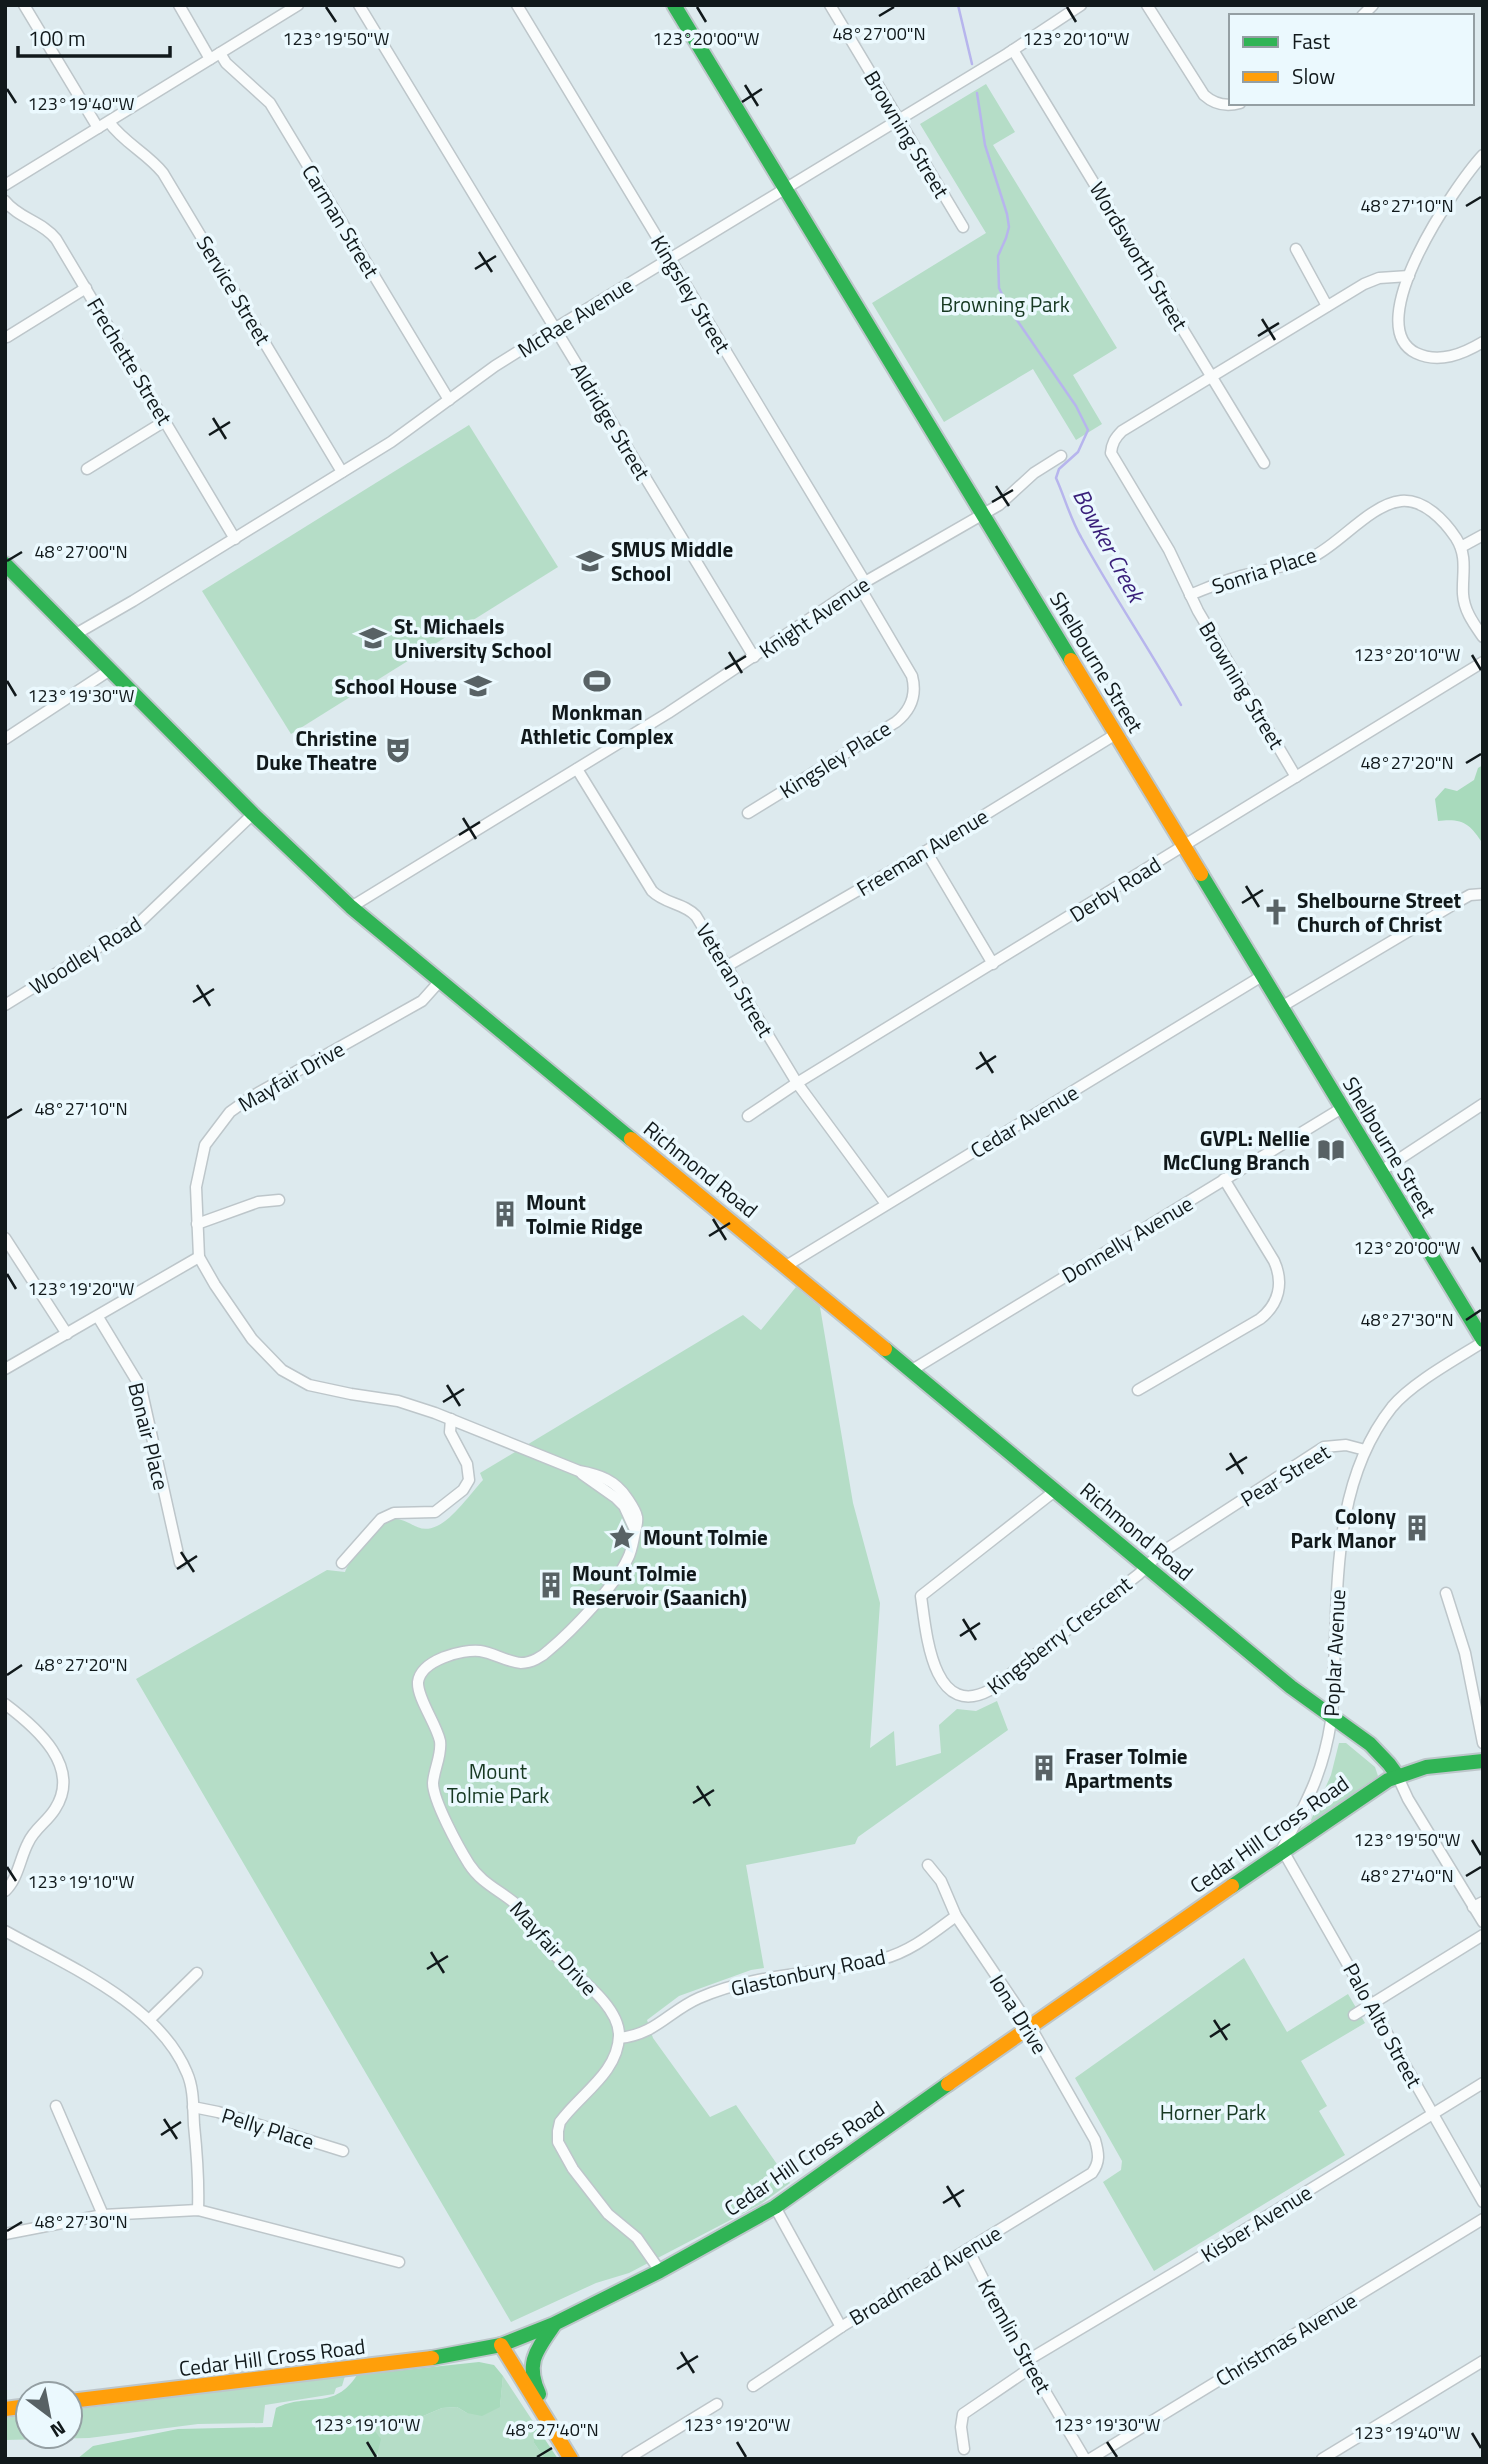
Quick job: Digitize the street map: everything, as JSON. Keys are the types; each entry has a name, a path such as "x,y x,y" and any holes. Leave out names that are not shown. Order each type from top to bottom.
{"main road":[{"name":"Shelbourne Street","path":"674,5 1483,1341"},
{"name":"Richmond Road","path":"5,564 253,814 351,907 1145,1566 1315,1705 1358,1736 1391,1764 1397,1775"},
{"name":"Cedar Hill Cross Road","path":"84,2400 413,2361 501,2345 554,2323 660,2271 775,2207 1282,1849 1373,1788 1397,1775 1423,1766 1483,1761"},
{"path":"540,2409 538,2391 530,2368 554,2323"},
{"path":"501,2345 571,2459"}],"street":[{"path":"24,5 98,128"},
{"path":"179,5 210,59"},
{"path":"5,185 298,5"},
{"name":"Aldridge Street","path":"359,5 754,657"},
{"name":"Kingsley Street","path":"517,5 862,584"},
{"name":"Browning Street","path":"830,5 962,227"},
{"name":"McRae Avenue","path":"74,635 235,539 420,423 495,366 554,329 1013,50 1081,5"},
{"path":"1147,5 1204,95 1218,104 1229,105"},
{"name":"Wordsworth Street","path":"1013,50 1264,463"},
{"name":"Carman Street","path":"220,53 226,63 270,103 449,400"},
{"name":"Service Street","path":"109,122 122,138 153,161 163,173 342,472"},
{"path":"1483,155 1452,192 1429,233 1409,276 1397,323 1406,346 1422,355 1439,358 1454,355 1483,342"},
{"name":"Frechette Street","path":"5,201 53,234 235,539"},
{"path":"1296,249 1327,306"},
{"path":"1212,376 1371,281 1409,276"},
{"path":"7,337 86,288"},
{"name":"Browning Street","path":"1212,376 1122,431 1115,438 1111,453 1169,550 1190,596 1296,777"},
{"path":"87,469 165,421"},
{"name":"Knight Avenue","path":"351,907 668,713 862,584 999,505 1034,473 1060,456"},
{"name":"Sonria Place","path":"1190,596 1225,581 1288,566 1316,555 1379,509 1399,502 1413,502 1430,510 1461,547"},
{"path":"1483,535 1461,547 1465,562 1462,593 1465,607 1483,637"},
{"name":"Kingsley Place","path":"748,813 896,722 911,705 914,691 912,676 862,584"},
{"name":"Derby Road","path":"748,1116 797,1083 1483,662"},
{"path":"5,739 110,670"},
{"name":"Freeman Avenue","path":"726,966 926,851 1116,734"},
{"name":"Veteran Street","path":"577,769 652,891 667,902 692,912 797,1083 886,1204"},
{"name":"Woodley Road","path":"5,1005 141,921 253,814"},
{"path":"926,851 993,964"},
{"path":"1281,1007 1461,900 1482,894"},
{"name":"Cedar Avenue","path":"786,1266 1262,976"},
{"name":"Mayfair Drive","path":"439,982 422,1001 251,1097 230,1112 205,1145 199,1166 196,1187 199,1257 252,1339 282,1370 309,1385 327,1390 398,1401 451,1419 579,1471 600,1475 621,1490 636,1513 638,1520 629,1557 621,1570 547,1652 522,1663 480,1651 460,1653 429,1665 418,1683 440,1746 433,1783 435,1794 464,1856 476,1874 526,1913 549,1949 603,2001 618,2025 619,2038"},
{"path":"1381,1171 1483,1104"},
{"name":"Donnelly Avenue","path":"912,1370 1342,1108"},
{"path":"1138,1390 1260,1319 1270,1310 1277,1298 1279,1276 1274,1261 1224,1179"},
{"path":"197,1224 258,1202 279,1200"},
{"path":"5,1238 67,1334"},
{"path":"5,1368 199,1257"},
{"name":"Bonair Place","path":"98,1317 141,1388 180,1563"},
{"path":"1365,1450 1399,1400 1483,1341"},
{"path":"342,1563 381,1519 394,1513 435,1513 463,1490 469,1480 467,1464 450,1432 451,1419"},
{"name":"Pear Street","path":"1145,1566 1159,1554 1324,1447 1346,1445 1365,1450"},
{"name":"Poplar Avenue","path":"1282,1849 1318,1780 1332,1717 1340,1548 1348,1500 1365,1450"},
{"name":"Kingsberry Crescent","path":"1056,1490 921,1596 927,1642 945,1687 958,1694 970,1696 981,1695 990,1690 1139,1574 1145,1566"},
{"path":"1446,1593 1465,1653 1483,1743"},
{"path":"5,1704 50,1746 58,1758 64,1791 60,1802 28,1842 10,1886 5,1891"},
{"path":"1397,1775 1406,1796 1478,1904 1483,1922"},
{"name":"Palo Alto Street","path":"1282,1849 1483,2202"},
{"name":"Iona Drive","path":"928,1865 941,1881 956,1916 1030,2026 1095,2140 1099,2158 1097,2166"},
{"name":"Glastonbury Road","path":"619,2038 636,2037 697,1998 725,1988 767,1977 883,1959 923,1940 956,1916"},
{"path":"5,1931 99,1984 149,2020 166,2038 187,2071 192,2088 199,2183 198,2210"},
{"path":"1353,2015 1483,1935"},
{"path":"149,2020 197,1973"},
{"path":"619,2038 614,2057 603,2075 560,2122 558,2142 593,2196 608,2214 637,2238 660,2271"},
{"name":"Kisber Avenue","path":"964,2449 961,2427 963,2414 1030,2363 1483,2083"},
{"path":"56,2106 103,2215"},
{"name":"Pelly Place","path":"193,2107 218,2112 343,2151"},
{"name":"Broadmead Avenue","path":"753,2386 841,2327 1091,2174 1097,2166"},
{"path":"775,2207 841,2327"},
{"path":"5,2234 103,2215 198,2210 399,2262"},
{"name":"Christmas Avenue","path":"1087,2459 1483,2219"},
{"name":"Kremlin Street","path":"968,2249 1010,2332 1087,2459"},
{"path":"1322,2459 1483,2361"},
{"path":"627,2459 717,2404"}],"green space":[{"name":"Browning Park","path":"986,84 1015,132 993,145 1117,348 1073,375 1102,424 1076,440 1033,369 944,422 872,303 986,233 920,124"},
{"path":"469,425 558,567 291,734 202,591"},
{"path":"1483,765 1483,844 1465,824 1438,821 1435,799 1445,788 1457,791 1474,780 1478,768"},
{"name":"Mount Tolmie Park","path":"796,1287 820,1307 853,1503 880,1603 870,1748 894,1731 896,1766 941,1753 939,1725 957,1709 976,1711 997,1701 1008,1730 858,1837 855,1844 746,1865 764,1968 751,1970 679,1996 647,2020 653,2038 710,2117 736,2105 790,2183 761,2204 629,2273 596,2283 511,2322 136,1679 327,1570 345,1572 367,1541 390,1520 402,1520 425,1529 443,1523 483,1480 480,1473 743,1315 761,1330"},
{"path":"1339,1743 1346,1743 1375,1767 1378,1776 1312,1822 1331,1775"},
{"name":"Horner Park","path":"1244,1958 1287,2032 1348,1994 1365,2023 1301,2061 1327,2106 1319,2111 1345,2155 1154,2271 1103,2182 1121,2170 1122,2161 1075,2078"},
{"path":"479,2362 494,2365 503,2376 500,2407 482,2416 467,2413 457,2407 442,2408 402,2425 387,2417 373,2416 371,2426 381,2439 376,2459 77,2459 93,2446 178,2429 272,2427 276,2408 288,2403 330,2397 348,2386 357,2375"},
{"path":"345,2376 342,2386 336,2388 334,2394 265,2405 263,2423 198,2424 84,2438 84,2408"},
{"path":"503,2376 534,2423 534,2443 545,2459 376,2459 378,2456 371,2426 373,2416 387,2417 402,2425 442,2408 457,2407 467,2413 500,2406"},
{"path":"14,2417 14,2440 5,2440 5,2418"},
{"path":"534,2423 558,2459 545,2459 534,2443"}],"waterway":[{"name":"Bowker Creek","path":"958,5 972,64"},
{"name":"Bowker Creek","path":"977,93 985,145 1009,227 998,256 999,288 1010,310 1076,406 1088,430 1078,452 1059,469 1056,478 1081,537 1181,705"}],"traffic: fast":[{"path":"674,5 1071,660"},
{"path":"5,564 253,814 351,907 631,1139"},
{"path":"1201,874 1483,1340"},
{"path":"885,1349 1291,1687 1370,1744 1397,1775"},
{"path":"1232,1886 1388,1780 1426,1767 1483,1761"},
{"path":"432,2358 501,2345 554,2324 660,2271 775,2207 948,2084"},
{"path":"539,2394 533,2374 534,2358 554,2325"}],"traffic: slow":[{"path":"1071,660 1201,874"},
{"path":"631,1139 885,1349"},
{"path":"948,2084 1232,1886"},
{"path":"501,2345 571,2459"},
{"path":"84,2399 432,2358"},
{"path":"5,2409 14,2408"}],"place":[{"name":"SMUS Middle School","path":"590,561"},
{"name":"St. Michaels University School","path":"373,638"},
{"name":"Monkman Athletic Complex","path":"597,681"},
{"name":"School House","path":"478,686"},
{"name":"Christine Duke Theatre","path":"398,750"},
{"name":"Shelbourne Street Church of Christ","path":"1276,912"},
{"name":"GVPL: Nellie McClung Branch","path":"1331,1150"},
{"name":"Mount Tolmie Ridge","path":"505,1214"},
{"name":"Colony Park Manor","path":"1417,1528"},
{"name":"Mount Tolmie","path":"622,1537"},
{"name":"Mount Tolmie Reservoir (Saanich)","path":"551,1585"},
{"name":"Fraser Tolmie Apartments","path":"1044,1768"}]}
